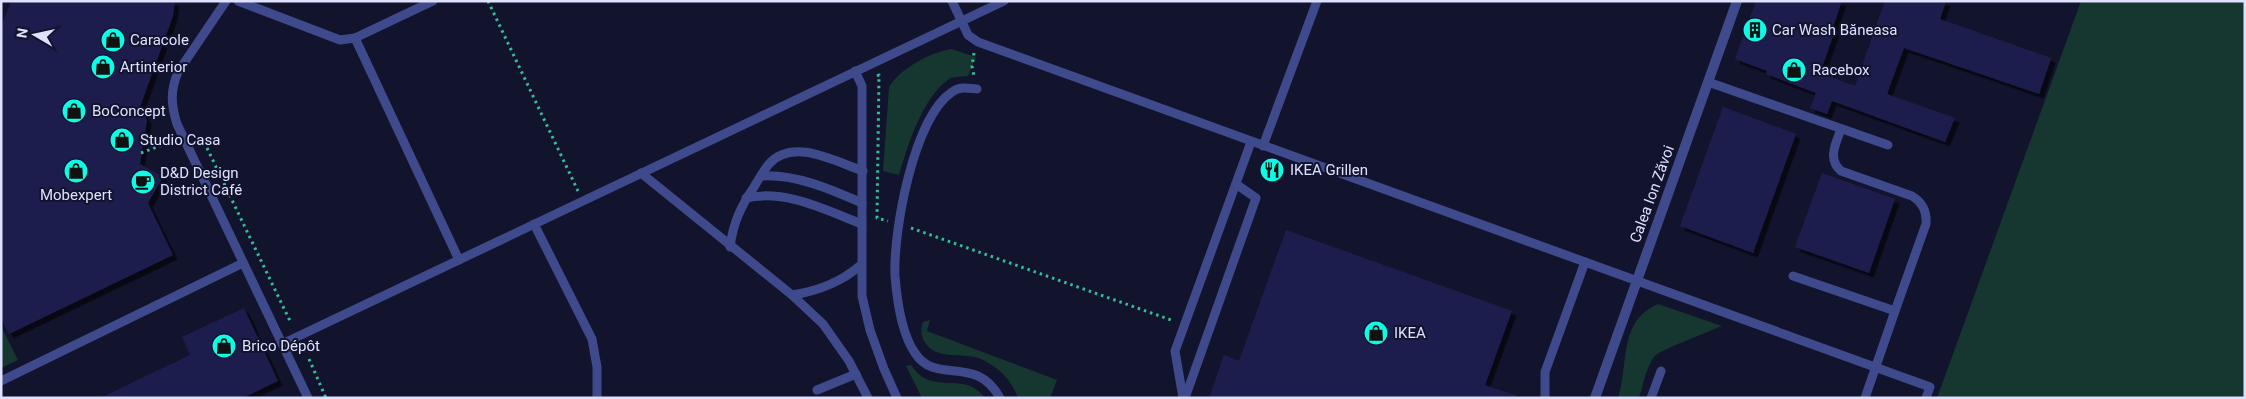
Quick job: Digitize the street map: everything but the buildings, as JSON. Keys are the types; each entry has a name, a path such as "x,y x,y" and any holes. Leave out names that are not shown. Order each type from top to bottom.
{"street":[{"name":"Calea Ion Zăvoi","path":"1595,398 1737,1"}],"lane":[{"path":"226,1 178,72 172,85 171,98 177,124 308,398"},
{"path":"238,1 340,40 355,38 433,1"},
{"path":"952,1 968,35 978,42 1930,387 1926,398"},
{"path":"282,344 1004,1"},
{"path":"1262,146 1317,1"},
{"path":"355,38 459,260"},
{"path":"856,71 862,86 861,265 865,312 884,368 898,398"},
{"path":"1708,82 1888,145"},
{"path":"977,89 964,87 952,92 938,106 914,159 898,224 895,275 897,298 909,342 922,362 931,367 978,374 987,380 1000,398"},
{"path":"1841,129 1834,150 1834,163 1837,168 1912,196 1918,200 1925,211 1926,224 1865,398"},
{"path":"1184,398 1175,350 1251,142"},
{"path":"730,247 732,228 746,198 770,163 776,158 795,152 813,154 863,171"},
{"path":"641,174 792,295 823,324 836,340 868,398"},
{"path":"761,176 778,175 791,177 862,203"},
{"path":"1184,398 1256,198 1236,184"},
{"path":"746,198 768,195 785,197 862,224"},
{"path":"534,224 592,339 597,367 597,398"},
{"path":"1545,398 1545,372 1585,262"},
{"path":"1,381 243,263"},
{"path":"792,295 806,293 832,284 861,265"},
{"path":"1793,276 1895,311"},
{"path":"1651,398 1661,371"},
{"path":"817,390 856,374"}],"path":[{"path":"488,1 579,192"},
{"path":"974,52 972,66 977,89"},
{"path":"875,78 879,75 877,218 1174,321"},
{"path":"141,153 170,142"},
{"path":"207,148 290,321"},
{"path":"309,359 326,398"}],"green space":[{"path":"2081,1 2245,1 2245,398 1937,398"},
{"path":"951,49 976,57 968,76 949,79 939,87 931,98 917,123 899,175 883,171 889,87 894,80 916,62"},
{"path":"1658,304 1722,326 1657,354 1649,366 1639,398 1618,398 1631,332 1636,321 1645,312"},
{"path":"930,320 927,331 1057,380 1050,398 1018,398 1008,380 999,370 987,362 973,357 935,352 924,341 921,333 923,322"},
{"path":"1,326 18,360 1,368"},
{"path":"911,365 919,375 926,379 964,384 978,391 985,398 922,398 906,366"}],"place":[{"name":"Car Wash Băneasa","path":"1755,30"},
{"name":"Caracole","path":"113,40"},
{"name":"Artinterior","path":"103,67"},
{"name":"Racebox","path":"1794,70"},
{"name":"BoConcept","path":"74,111"},
{"name":"Studio Casa","path":"122,140"},
{"name":"IKEA Grillen","path":"1272,170"},
{"name":"Mobexpert","path":"76,171"},
{"name":"D&D Design District Café","path":"143,182"},
{"name":"IKEA","path":"1376,333"},
{"name":"Brico Dépôt","path":"224,346"}]}
